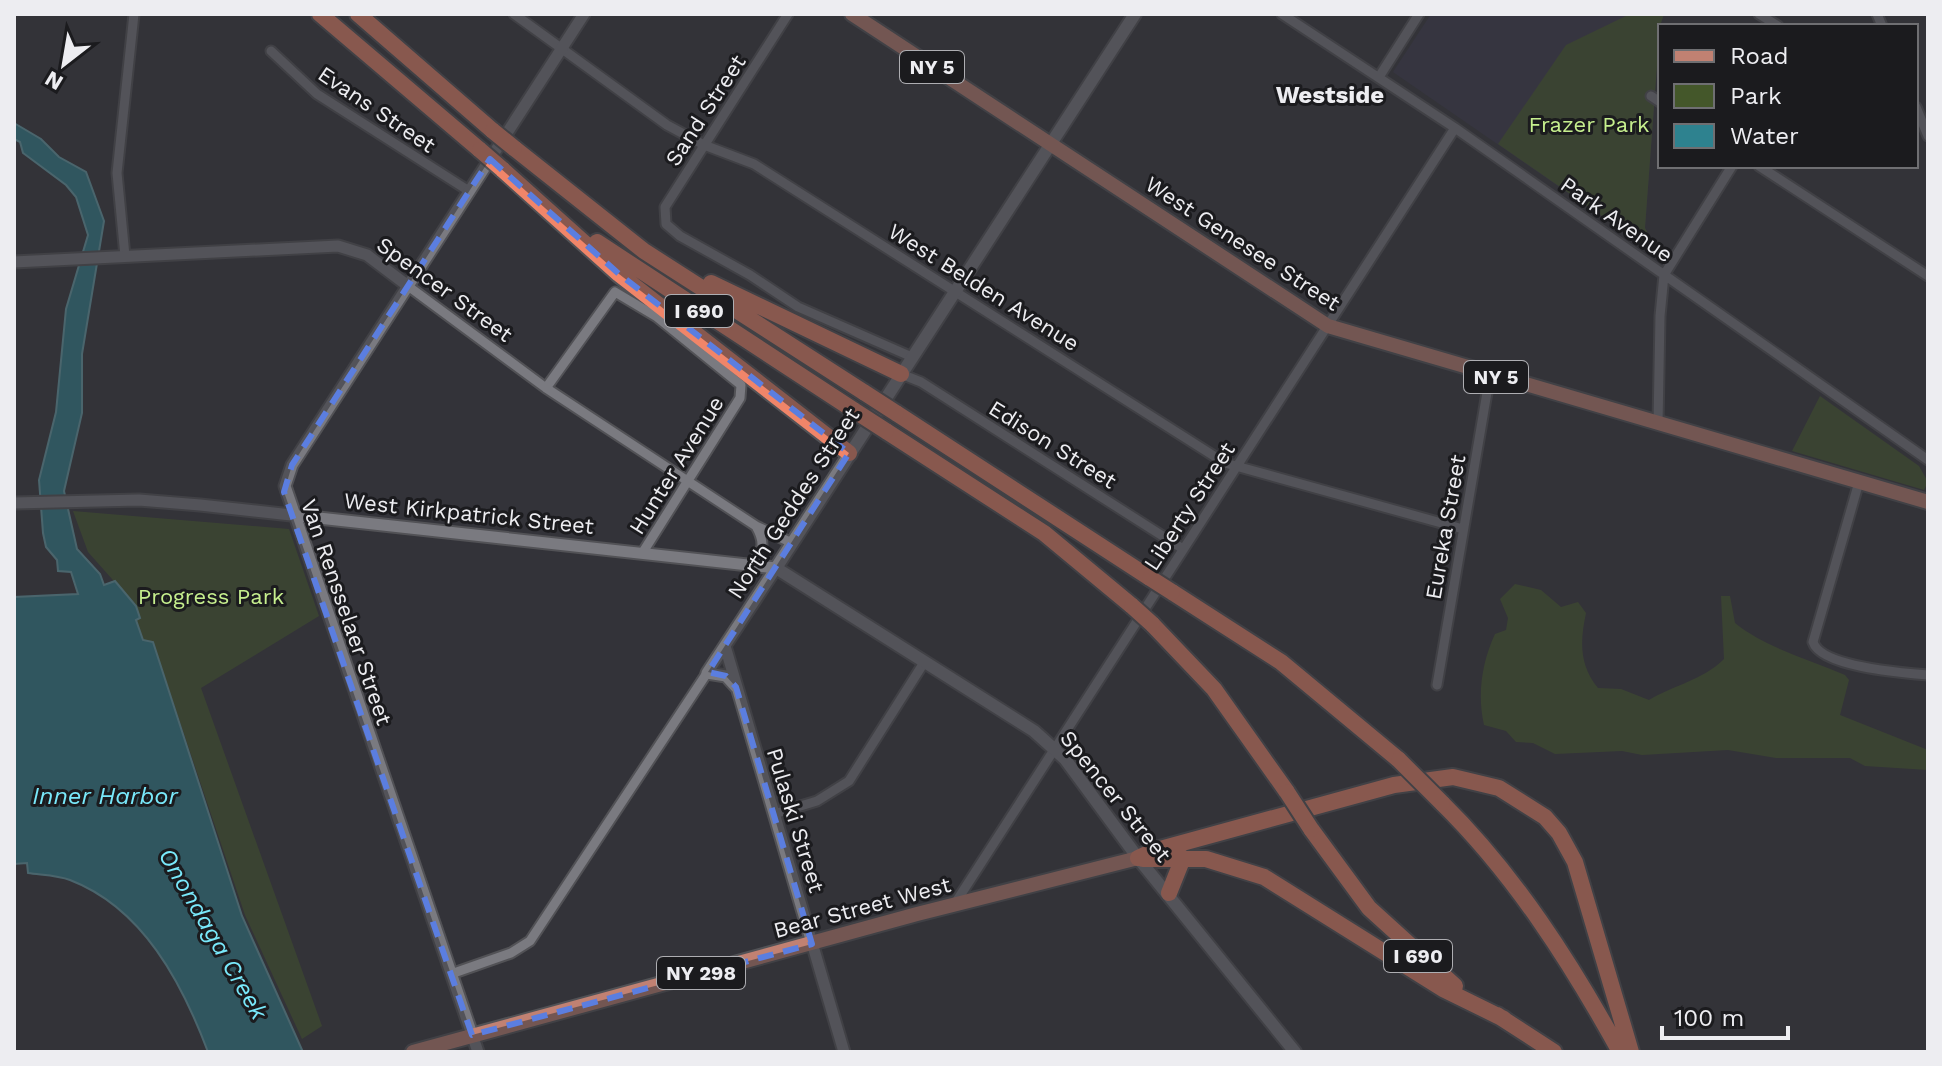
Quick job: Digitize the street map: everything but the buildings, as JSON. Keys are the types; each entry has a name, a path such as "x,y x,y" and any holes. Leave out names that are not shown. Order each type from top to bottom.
{"highway":[{"name":"I 690","path":"320,14 546,207 649,279 1044,533 1132,606 1214,689 1369,908 1461,991 1554,1052"},
{"name":"I 690","path":"358,14 493,131 619,232 1281,662 1399,760 1442,803 1508,879 1559,949 1620,1052"},
{"path":"546,207 619,274 849,453"},
{"path":"619,232 737,296 901,374"},
{"path":"1138,858 1153,851 1394,785 1453,777 1499,788 1545,817 1575,862 1631,1052"},
{"path":"1138,858 1221,862 1264,877 1443,989 1504,1019"},
{"path":"1169,893 1183,858"}],"main road":[{"name":"West Genesee Street","path":"852,14 1328,326 1927,500"},
{"name":"North Geddes Street","path":"776,568 1135,14"},
{"name":"Spencer Street","path":"776,568 925,661 1055,748 1138,858 1295,1052"},
{"name":"Bear Street West","path":"413,1052 1138,858"}],"street":[{"path":"125,256 117,173 134,14"},
{"name":"West Belden Avenue","path":"514,14 667,125 704,145 754,164 1209,453 1236,466 1463,529"},
{"name":"Van Rensselaer Street","path":"478,1052 284,492 292,465 584,14"},
{"name":"Sand Street","path":"788,14 665,207 668,227 809,313 912,357"},
{"name":"Park Avenue","path":"1282,14 1455,128 1928,460"},
{"path":"1379,77 1419,14"},
{"name":"Evans Street","path":"271,51 317,94 469,191"},
{"path":"1918,116 1928,136"},
{"name":"Liberty Street","path":"954,905 1455,128"},
{"path":"1658,424 1664,275 1731,168"},
{"path":"1762,168 1928,276"},
{"name":"Spencer Street","path":"14,262 338,246 367,255 546,388 756,526 792,543"},
{"name":"Hunter Avenue","path":"546,388 609,296 621,293 657,317 741,385 740,398 643,552"},
{"name":"Edison Street","path":"901,374 921,382 1183,549"},
{"name":"Eureka Street","path":"1437,685 1490,375"},
{"path":"1859,482 1813,642 1815,648 1826,656 1879,670 1928,675"},
{"name":"West Kirkpatrick Street","path":"14,503 139,500 294,514 776,568"},
{"path":"752,564 763,547 756,526"},
{"name":"North Geddes Street","path":"451,974 511,953 530,941 776,568"},
{"name":"Pulaski Street","path":"725,646 844,1052"},
{"path":"774,814 817,801 849,781 925,661"},
{"path":"707,673 726,676 736,687"}],"highlighted area":[{"path":"490,159 619,274 849,453 708,672 726,676 736,687 812,944 472,1035 284,492 292,465"}],"shaded area":[{"path":"1431,14 1664,14 1658,24 1645,228 1650,237 1648,248 1393,72"}],"green space":[{"name":"Frazer Park","path":"1630,14 1664,14 1658,24 1645,228 1650,237 1648,248 1498,144 1566,45"},
{"path":"1820,396 1919,466 1928,482 1924,490 1792,451"},
{"name":"Progress Park","path":"73,511 289,529 319,616 201,688 322,1026 302,1039 245,915 153,642 144,641 136,619 136,606 88,552"},
{"path":"1515,584 1541,590 1561,607 1578,602 1586,613 1582,643 1584,662 1598,688 1621,689 1649,700 1698,677 1724,659 1721,596 1730,596 1735,623 1774,646 1845,675 1849,680 1840,715 1928,750 1928,770 1865,766 1850,758 1776,758 1728,750 1642,755 1622,751 1555,754 1533,743 1516,742 1506,731 1484,725 1481,702 1482,678 1491,645 1495,634 1506,630 1508,618 1500,599"}],"water":[{"name":"Inner Harbor","path":"14,123 41,139 59,157 86,172 104,221 82,354 82,413 64,491 77,549 100,574 104,585 115,581 136,606 140,618 136,620 143,640 153,642 242,916 303,1052 208,1052 172,975 157,951 119,909 96,893 65,878 28,873 27,863 14,864 14,597 78,594 71,572 58,571 57,560 46,547 39,480 56,412 66,309 88,235 76,197 66,185 23,153 20,142 14,139"}],"district":[{"name":"Westside","path":"1330,95"}],"water label":[{"name":"Onondaga Creek","path":"213,934"}]}
